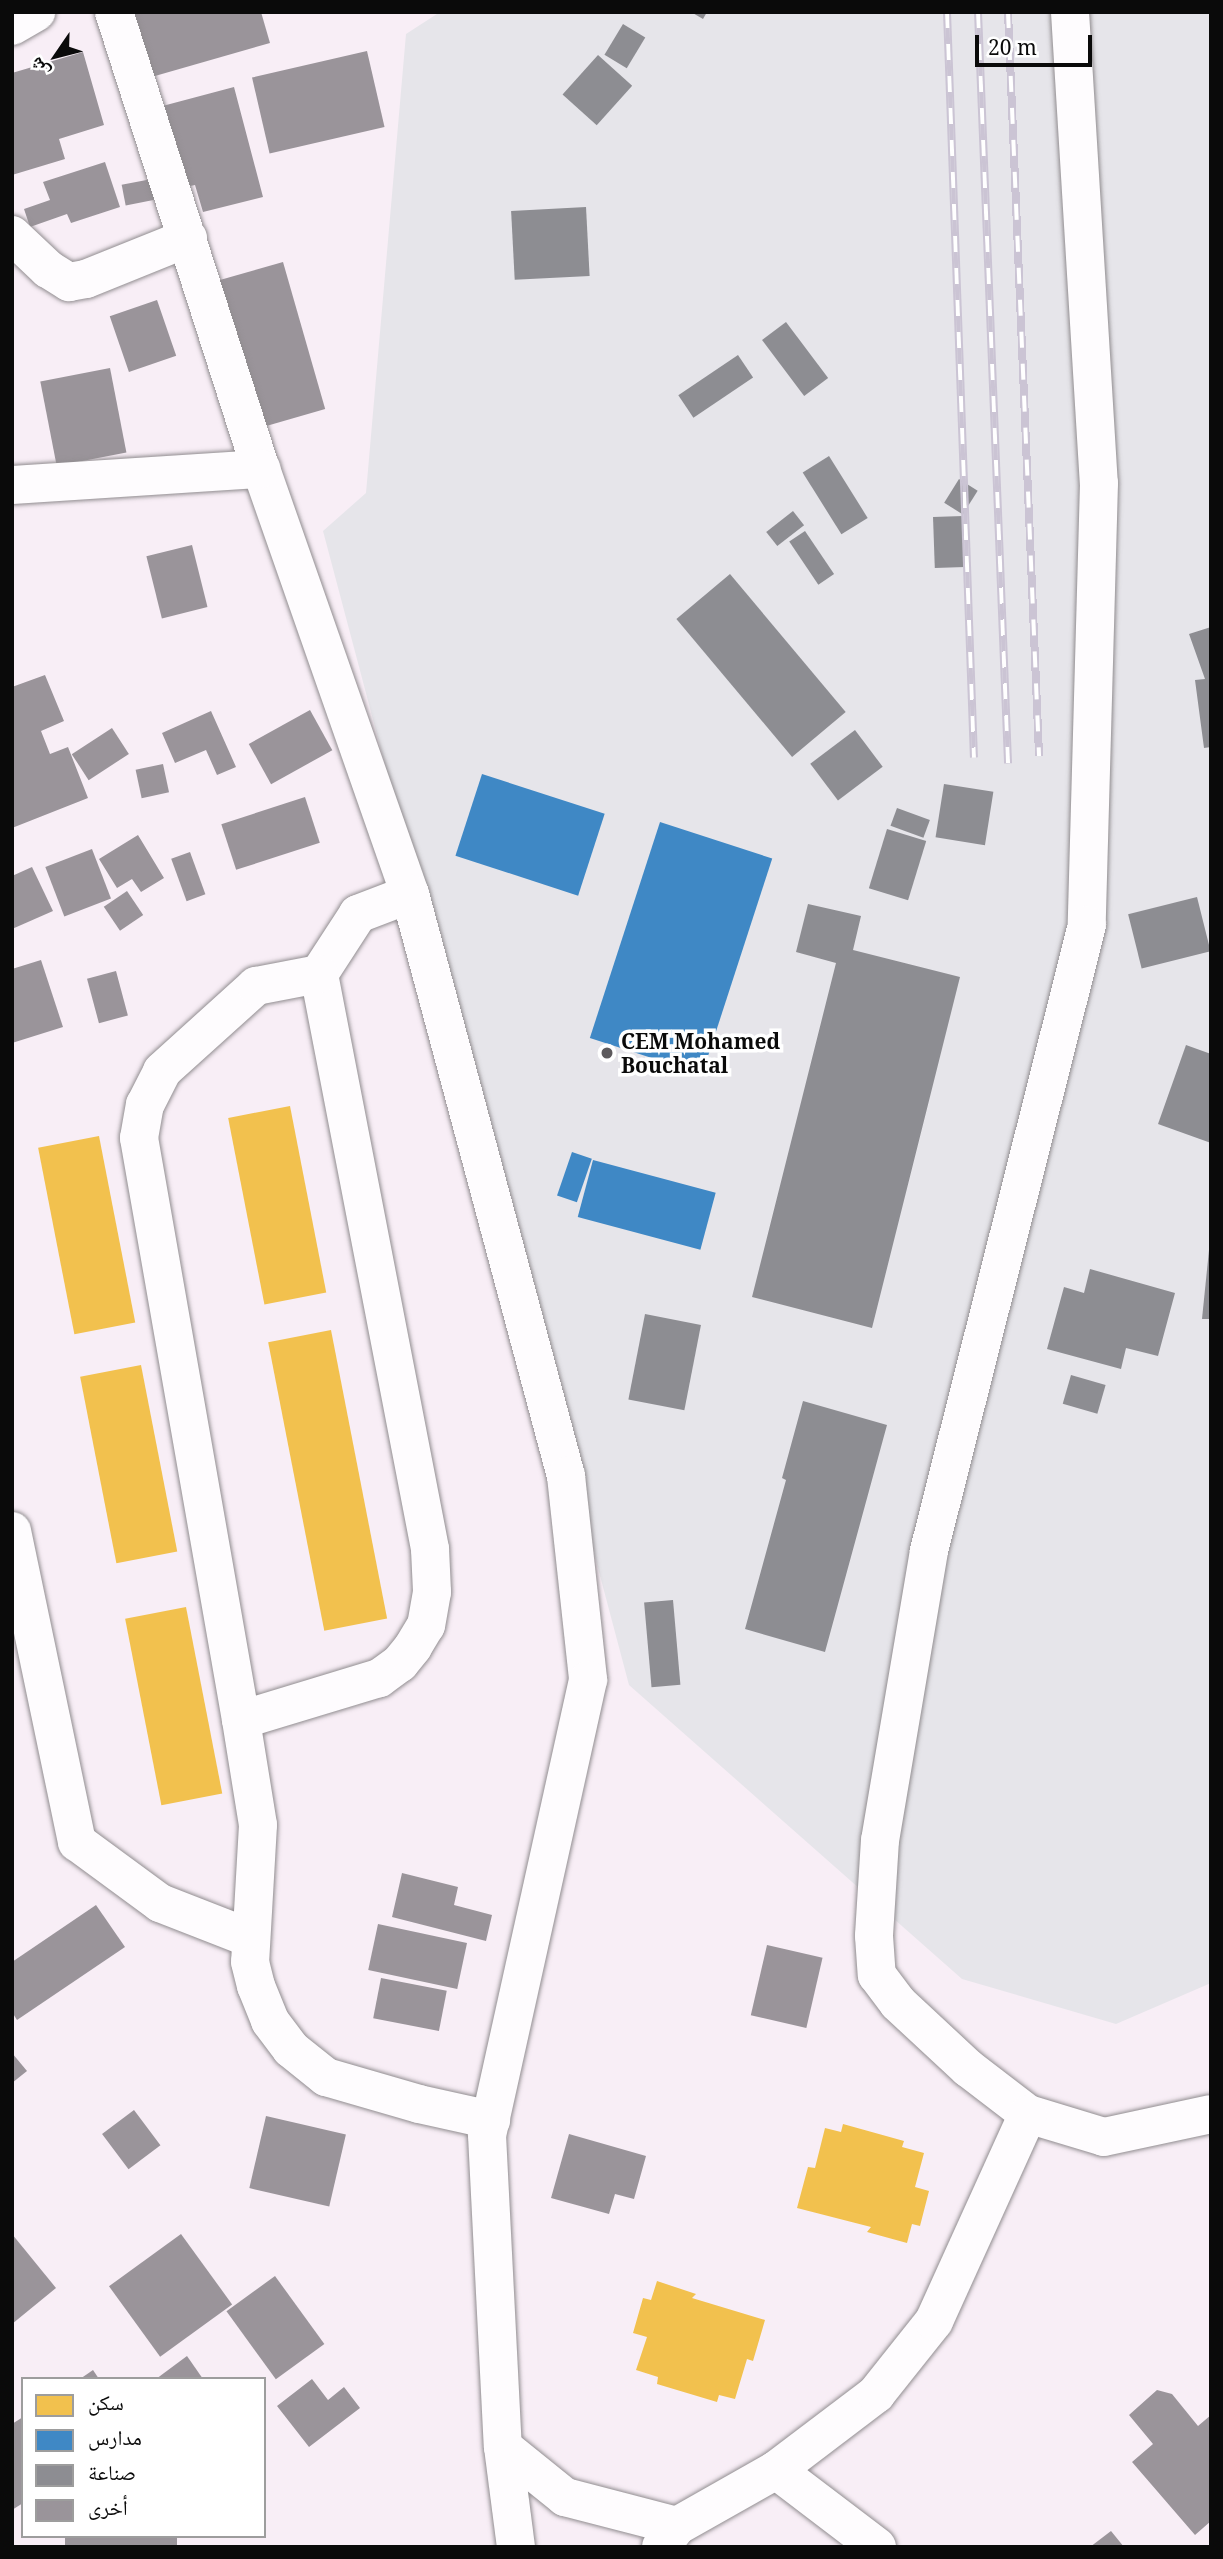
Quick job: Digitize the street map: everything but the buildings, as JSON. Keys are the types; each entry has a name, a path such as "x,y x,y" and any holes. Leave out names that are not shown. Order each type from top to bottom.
{"street":[{"path":"12,26 36,12"},
{"path":"114,12 261,469 410,894 566,1476 589,1680 486,2135 503,2447 516,2547"},
{"path":"1070,12 1100,483 1087,925 929,1551 880,1840 874,1936 877,1975 898,2003 968,2068 1028,2114 1104,2137 1211,2114"},
{"path":"12,234 48,269 69,282 86,279 188,238"},
{"path":"12,485 261,469"},
{"path":"241,1720 379,1678 400,1663 426,1625 432,1592 430,1549 319,974 358,914 410,894"},
{"path":"319,974 256,986 162,1071 145,1105 139,1138 258,1825 250,1962 270,2021 291,2049 326,2077 419,2104 491,2120"},
{"path":"12,1531 77,1842 160,1903 250,1938"},
{"path":"503,2447 565,2497 669,2536 776,2470 876,2394 934,2321 1028,2114"},
{"path":"776,2470 877,2547"}],"shaded area":[{"path":"440,12 1211,12 1211,1983 1116,2024 962,1979 629,1685 323,531 366,493 406,34"}],"railway":[{"path":"947,12 974,758"},
{"path":"978,12 1008,763"},
{"path":"1008,12 1039,756"}],"place":[{"name":"CEM Mohamed Bouchatal","path":"607,1053"}]}
